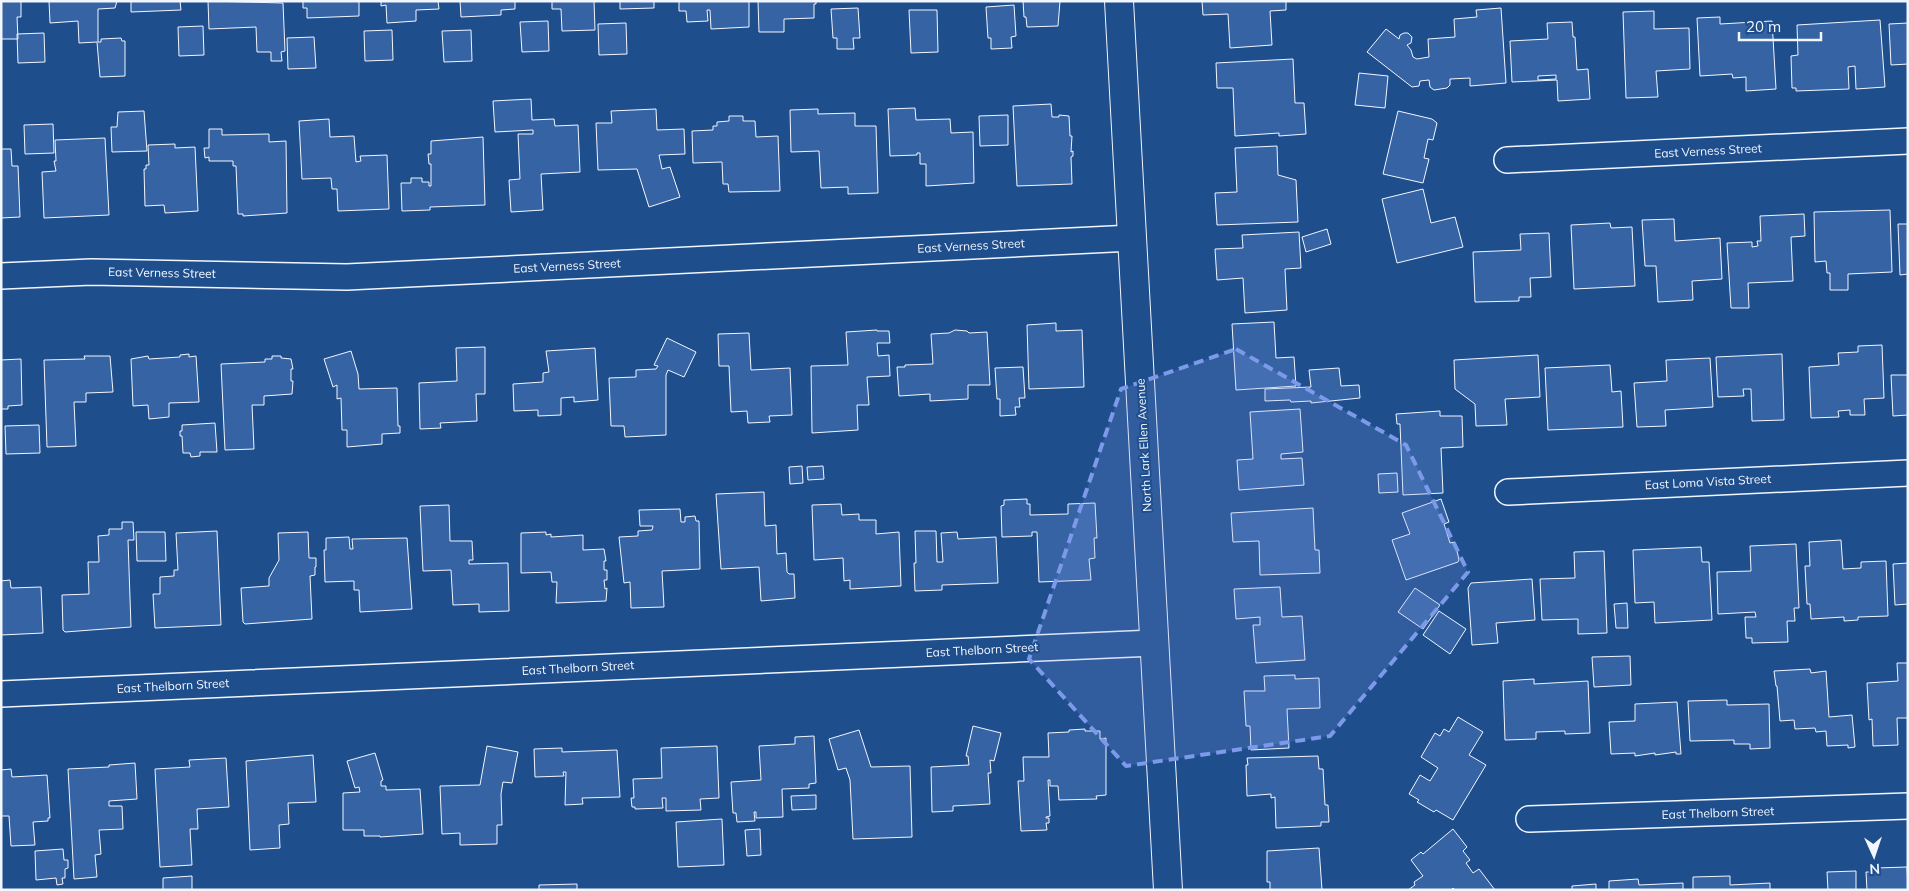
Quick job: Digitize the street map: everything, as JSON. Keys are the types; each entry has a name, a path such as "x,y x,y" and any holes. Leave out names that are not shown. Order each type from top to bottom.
{"street":[{"name":"North Lark Ellen Avenue","path":"1119,1 1168,890"},
{"name":"East Verness Street","path":"1508,160 1908,141"},
{"name":"East Verness Street","path":"1,276 91,272 347,277 1132,238"},
{"name":"East Loma Vista Street","path":"1508,492 1908,473"},
{"name":"East Thelborn Street","path":"1,694 1154,643"},
{"name":"East Thelborn Street","path":"1529,819 1908,806"}],"highlighted area":[{"path":"1236,349 1406,445 1468,572 1330,736 1126,766 1029,659 1121,389"}],"building":[{"path":"1,1 21,1 21,17 17,17 18,39 1,39"},
{"path":"49,1 117,1 115,8 98,9 98,42 101,42 101,39 121,38 122,41 125,41 125,76 100,77 97,42 79,43 78,21 50,23"},
{"path":"131,1 180,1 181,10 131,12"},
{"path":"208,1 283,3 285,51 281,52 282,61 271,61 271,52 257,52 256,27 209,29"},
{"path":"303,1 359,1 359,16 307,18 307,8 303,8"},
{"path":"381,1 438,1 439,9 416,10 416,21 387,23 386,5 381,6"},
{"path":"460,1 515,1 515,9 501,10 501,15 461,17"},
{"path":"552,1 594,1 595,30 562,31 561,9 552,9"},
{"path":"620,1 654,1 654,8 620,9"},
{"path":"679,1 749,1 749,27 711,29 710,10 707,10 708,21 687,22 686,11 679,11"},
{"path":"758,1 816,1 816,4 814,4 814,18 784,19 784,32 759,32"},
{"path":"1023,1 1060,1 1058,26 1027,27"},
{"path":"1202,1 1286,1 1286,10 1270,11 1272,45 1230,48 1228,14 1203,15"},
{"path":"1014,5 1016,36 1011,37 1012,48 991,49 991,38 988,38 986,7"},
{"path":"858,8 860,38 853,38 854,49 837,49 837,38 833,38 831,9"},
{"path":"1501,8 1506,83 1470,86 1470,78 1450,79 1450,85 1447,88 1434,90 1430,87 1429,80 1420,81 1419,86 1412,87 1367,52 1386,29 1399,39 1400,35 1404,33 1408,33 1412,37 1411,43 1407,45 1413,57 1417,59 1429,57 1428,39 1455,37 1454,19 1477,17 1476,10"},
{"path":"909,10 937,10 938,52 911,53"},
{"path":"1654,11 1654,29 1689,28 1690,69 1656,71 1658,97 1626,98 1623,12"},
{"path":"1720,17 1720,24 1772,21 1776,89 1746,91 1746,77 1733,78 1732,74 1700,76 1697,18"},
{"path":"1880,20 1885,87 1856,89 1855,66 1848,67 1849,89 1796,91 1796,88 1792,88 1791,56 1798,55 1797,25"},
{"path":"548,21 549,51 522,52 520,22"},
{"path":"1572,22 1577,70 1588,69 1590,99 1558,101 1557,80 1512,82 1510,41 1548,39 1547,23","holes":["1556,75 1556,79 1538,80 1538,76"]},
{"path":"626,23 627,54 599,55 598,24"},
{"path":"1908,23 1908,64 1891,65 1889,24"},
{"path":"203,26 204,55 179,56 178,27"},
{"path":"392,30 393,60 365,61 364,31"},
{"path":"471,30 472,61 444,62 442,31"},
{"path":"44,33 45,62 18,63 17,34"},
{"path":"314,37 316,68 288,69 287,38"},
{"path":"1293,59 1295,103 1304,103 1306,134 1279,136 1279,133 1235,136 1233,88 1217,88 1216,63"},
{"path":"1359,73 1388,76 1385,108 1355,105"},
{"path":"531,99 532,120 554,119 555,126 578,125 580,172 541,174 543,210 511,212 509,180 520,179 518,134 533,134 533,130 495,132 493,101"},
{"path":"1051,104 1052,117 1059,117 1059,115 1069,116 1070,136 1072,136 1071,152 1073,151 1073,156 1071,157 1072,184 1017,186 1013,106"},
{"path":"915,108 916,120 950,119 951,133 973,132 974,183 926,186 926,164 920,164 920,153 917,153 917,155 890,156 888,109"},
{"path":"656,109 657,130 684,129 685,154 659,155 662,169 670,167 680,197 649,207 637,169 598,170 596,123 612,123 611,111"},
{"path":"818,109 818,114 855,113 855,126 876,126 878,193 848,194 848,187 821,188 819,151 791,152 790,110"},
{"path":"144,111 147,151 112,152 111,127 117,127 118,112"},
{"path":"1398,111 1432,119 1437,123 1433,140 1428,139 1424,158 1429,159 1423,183 1383,174"},
{"path":"1008,115 1008,145 980,146 979,116"},
{"path":"729,116 743,116 743,121 755,121 756,137 778,136 780,191 729,192 728,184 723,184 722,162 693,163 692,131 713,130 713,126 717,126 717,122 729,121"},
{"path":"329,119 330,137 354,136 356,162 361,161 360,156 387,155 389,209 338,211 337,189 332,189 331,178 302,179 299,121"},
{"path":"53,124 54,153 25,154 24,125"},
{"path":"209,129 222,129 222,135 269,134 269,142 286,141 287,213 243,216 243,214 238,214 236,166 233,166 233,161 209,161 209,157 205,158 204,148 209,148"},
{"path":"483,137 485,205 430,207 430,210 402,211 401,183 411,183 411,178 422,178 422,182 429,182 429,186 431,186 431,164 429,164 428,154 431,154 431,141"},
{"path":"105,138 109,215 44,218 42,172 56,171 54,161 56,161 55,140"},
{"path":"175,144 175,148 195,147 198,211 165,213 164,205 145,206 144,169 146,169 146,165 149,165 148,145"},
{"path":"1277,146 1278,175 1296,180 1298,222 1217,225 1215,193 1237,192 1235,148"},
{"path":"1,149 11,149 12,166 18,166 20,217 1,218"},
{"path":"1423,189 1431,223 1455,217 1463,247 1397,263 1382,199"},
{"path":"1890,210 1892,272 1848,274 1848,290 1830,290 1830,273 1827,273 1826,261 1815,262 1814,212"},
{"path":"1804,214 1805,236 1791,237 1793,281 1748,283 1749,308 1731,308 1727,243 1752,242 1752,247 1758,246 1757,241 1761,241 1760,216"},
{"path":"1674,219 1675,241 1720,238 1722,279 1692,281 1693,300 1658,302 1656,266 1645,266 1642,220"},
{"path":"1610,223 1611,228 1632,227 1635,286 1574,289 1571,225"},
{"path":"1898,224 1908,224 1908,274 1900,275"},
{"path":"1327,229 1331,244 1306,252 1302,237"},
{"path":"1299,232 1301,268 1285,269 1287,310 1245,313 1243,278 1217,280 1215,249 1243,248 1242,235"},
{"path":"1549,233 1551,277 1530,278 1531,297 1519,297 1519,301 1475,302 1473,252 1521,250 1520,234"},
{"path":"1274,322 1276,358 1294,357 1296,386 1236,390 1232,324"},
{"path":"1056,323 1056,331 1082,330 1084,387 1029,389 1027,325"},
{"path":"955,330 967,331 969,333 987,332 990,385 968,385 968,399 930,401 930,394 899,396 897,367 933,364 931,334 949,333"},
{"path":"889,331 890,343 877,343 878,356 889,355 890,376 867,377 869,405 857,405 858,430 812,433 811,366 848,365 846,332"},
{"path":"749,333 751,370 790,368 792,415 769,416 770,422 748,423 747,411 731,412 729,366 719,366 718,334"},
{"path":"667,338 696,352 684,377 668,370 666,375 666,435 625,437 624,426 611,426 609,378 636,377 636,370 656,369 658,366 654,365"},
{"path":"1882,345 1884,398 1864,399 1865,415 1850,415 1850,410 1838,411 1839,417 1811,418 1809,367 1839,365 1838,353 1858,352 1858,346"},
{"path":"485,347 485,394 476,394 477,421 440,423 441,428 420,429 419,383 457,381 456,348"},
{"path":"595,348 598,400 574,402 574,397 561,398 561,415 538,416 538,410 514,411 513,384 543,382 543,373 549,372 546,351"},
{"path":"351,351 358,374 359,389 397,388 398,426 400,426 400,433 382,434 382,444 347,447 347,430 342,430 341,398 337,399 337,385 333,387 324,359"},
{"path":"189,354 189,357 196,356 199,402 169,403 169,417 149,419 148,405 133,406 131,359 148,356 149,359 180,357 180,355"},
{"path":"1782,354 1784,420 1752,421 1751,389 1743,389 1744,396 1718,397 1716,357"},
{"path":"1538,355 1540,397 1505,399 1507,425 1476,426 1475,404 1455,389 1454,360"},
{"path":"84,356 110,356 113,392 86,393 86,402 74,402 76,446 47,447 44,360 85,359"},
{"path":"272,356 291,359 293,369 291,369 291,381 293,381 292,394 264,396 264,405 252,405 254,449 225,450 221,364 265,362 265,359 272,359"},
{"path":"1710,358 1713,407 1665,410 1666,426 1637,427 1634,383 1667,381 1666,360"},
{"path":"21,359 22,405 8,406 8,409 1,409 1,360"},
{"path":"1610,365 1612,392 1621,391 1623,427 1548,430 1545,368"},
{"path":"1023,367 1025,398 1019,398 1020,407 1015,407 1016,415 1000,416 1000,399 997,399 995,368"},
{"path":"1339,368 1341,386 1359,385 1360,398 1311,403 1311,401 1291,402 1290,400 1265,401 1265,389 1311,387 1309,370"},
{"path":"1891,375 1908,375 1908,415 1893,416"},
{"path":"1300,409 1303,452 1281,454 1281,459 1302,458 1304,485 1239,490 1237,460 1253,459 1250,412"},
{"path":"1440,411 1440,416 1462,416 1463,447 1441,448 1443,493 1403,495 1400,424 1397,424 1396,414"},
{"path":"215,423 217,452 200,452 200,456 191,457 190,453 183,453 182,436 180,436 182,425"},
{"path":"39,425 40,453 6,454 5,426"},
{"path":"802,466 803,483 790,484 789,467"},
{"path":"823,466 824,479 808,480 807,467"},
{"path":"1397,473 1398,492 1379,493 1378,474"},
{"path":"764,492 765,526 776,525 777,554 786,553 787,572 794,574 795,598 761,601 759,567 721,569 716,494"},
{"path":"1027,499 1027,504 1030,504 1030,515 1068,514 1068,504 1095,503 1097,538 1094,538 1095,558 1089,559 1091,580 1039,582 1037,532 1032,532 1032,536 1002,537 1001,506 1004,505 1004,500"},
{"path":"1441,499 1449,522 1444,524 1450,543 1455,542 1459,560 1458,562 1406,580 1392,540 1410,534 1402,513"},
{"path":"841,504 842,515 859,514 859,520 876,520 876,534 899,532 901,586 850,589 850,580 844,581 843,558 814,560 812,505"},
{"path":"449,505 450,541 472,541 473,560 469,560 469,564 508,563 509,611 479,612 479,604 453,605 451,570 423,571 420,506"},
{"path":"1313,508 1315,550 1319,550 1320,573 1260,575 1259,541 1233,542 1231,513"},
{"path":"680,509 681,522 685,522 685,517 695,516 696,521 699,521 700,569 662,571 664,607 631,608 630,582 624,583 619,537 638,536 638,531 652,530 653,526 640,526 639,510"},
{"path":"122,522 133,522 134,540 128,540 131,627 65,632 63,630 62,595 89,594 88,562 99,562 98,536 109,535 109,529 122,529"},
{"path":"217,531 221,625 155,628 153,594 160,594 160,577 174,576 174,570 178,570 176,533"},
{"path":"915,531 936,531 937,562 943,562 941,533 957,532 958,539 996,537 998,583 942,585 942,590 915,591"},
{"path":"136,532 165,532 166,561 137,561"},
{"path":"308,532 309,558 316,558 315,575 310,576 312,619 245,624 243,622 241,588 269,586 269,578 279,560 278,533"},
{"path":"546,532 546,535 551,534 551,537 583,535 583,550 604,549 606,561 604,561 604,570 607,570 607,580 604,580 605,589 607,588 606,601 556,603 557,582 552,582 551,572 521,573 521,533"},
{"path":"349,537 350,549 353,549 352,539 407,538 412,609 360,612 359,590 354,590 354,581 325,582 324,550 326,550 326,538"},
{"path":"1841,540 1843,569 1861,568 1861,562 1886,561 1888,616 1858,617 1858,620 1844,621 1844,617 1811,619 1810,604 1807,604 1805,566 1810,566 1809,542"},
{"path":"1796,544 1799,608 1794,608 1795,621 1787,621 1788,642 1752,643 1752,638 1746,638 1745,617 1756,617 1755,612 1718,614 1717,572 1751,571 1750,546"},
{"path":"1701,547 1702,562 1709,562 1712,620 1655,623 1654,602 1635,603 1633,550"},
{"path":"1604,551 1607,633 1578,634 1578,619 1542,620 1540,579 1575,578 1574,552"},
{"path":"1908,563 1908,604 1895,605 1893,564"},
{"path":"1532,579 1535,620 1496,623 1498,643 1472,645 1468,588 1471,583"},
{"path":"10,580 11,588 41,587 43,633 1,635 1,581"},
{"path":"1280,587 1282,617 1302,616 1305,660 1256,663 1253,625 1260,625 1260,617 1236,619 1234,589"},
{"path":"1415,588 1440,605 1423,629 1398,612"},
{"path":"1627,603 1628,628 1616,628 1614,604"},
{"path":"1439,611 1466,629 1450,654 1423,635"},
{"path":"1630,656 1631,685 1594,687 1592,657"},
{"path":"1897,663 1908,663 1908,718 1897,718 1898,745 1873,746 1872,719 1869,720 1867,683 1898,681"},
{"path":"1810,669 1811,673 1826,671 1829,717 1852,715 1855,747 1848,748 1848,745 1827,746 1826,731 1816,732 1815,728 1795,729 1794,720 1780,721 1774,671"},
{"path":"1295,675 1295,679 1319,678 1320,708 1287,709 1289,748 1251,750 1250,726 1246,726 1244,691 1265,691 1264,676"},
{"path":"1534,679 1534,684 1588,681 1590,733 1565,734 1565,731 1536,732 1536,739 1505,740 1503,681"},
{"path":"1727,700 1727,705 1769,704 1770,748 1750,749 1750,744 1734,744 1734,740 1690,741 1688,701"},
{"path":"1677,702 1681,754 1676,754 1676,752 1635,756 1635,753 1611,754 1609,722 1635,721 1635,704"},
{"path":"1458,717 1483,732 1469,755 1486,765 1453,820 1417,802 1419,800 1409,794 1420,775 1430,781 1438,768 1421,757 1435,733 1440,736 1444,729 1449,732"},
{"path":"973,726 1001,733 994,761 990,760 991,773 988,773 990,804 953,806 953,811 932,812 931,767 969,765 968,756 966,756"},
{"path":"1085,729 1085,731 1100,731 1100,739 1106,738 1106,795 1096,796 1097,799 1059,800 1058,786 1050,786 1050,780 1048,780 1050,816 1046,817 1049,818 1049,823 1046,823 1047,830 1021,831 1018,781 1024,781 1023,757 1049,757 1048,733"},
{"path":"859,730 871,767 910,766 912,837 853,839 850,780 846,768 838,770 829,739"},
{"path":"814,736 816,783 809,784 809,788 782,789 783,817 756,818 756,812 754,812 755,821 737,822 736,813 733,813 731,782 761,780 759,746 795,744 795,737"},
{"path":"487,746 518,752 512,783 503,782 501,794 502,825 497,825 497,844 460,845 460,833 442,834 440,786 480,785"},
{"path":"717,746 719,798 700,799 701,810 666,811 666,798 662,798 663,808 635,809 635,807 632,807 631,798 634,798 633,779 662,778 661,748"},
{"path":"562,748 562,752 617,750 620,797 582,798 583,804 565,805 566,772 563,772 564,776 535,777 534,749"},
{"path":"375,753 383,780 381,781 381,786 386,786 386,790 420,789 423,834 380,837 364,836 364,830 343,830 343,793 360,792 359,787 355,788 347,761"},
{"path":"313,755 316,802 288,803 289,824 279,825 280,848 250,850 246,761"},
{"path":"1318,756 1319,769 1323,769 1325,805 1328,805 1329,822 1321,822 1321,826 1276,828 1275,797 1271,798 1271,794 1247,796 1247,758"},
{"path":"226,758 229,807 197,809 198,829 190,829 192,865 160,867 155,769 190,767 189,760"},
{"path":"135,763 137,799 109,801 109,806 122,806 123,829 99,830 101,854 95,855 97,877 74,879 68,769 109,767 109,765"},
{"path":"11,769 12,777 47,775 50,818 48,818 48,821 33,822 35,845 11,846 9,816 1,816 1,770"},
{"path":"816,795 816,809 792,810 791,796"},
{"path":"722,819 724,865 678,867 676,822"},
{"path":"760,829 761,855 747,856 745,830"},
{"path":"1453,829 1467,847 1463,851 1470,860 1466,863 1473,873 1479,869 1495,890 1455,890 1453,888 1451,890 1408,890 1415,885 1414,882 1423,876 1411,860 1421,852 1423,854"},
{"path":"1319,848 1322,890 1270,890 1270,882 1267,882 1267,851"},
{"path":"63,849 64,860 68,860 68,868 65,869 65,878 62,878 63,884 57,885 56,878 36,880 35,851"},
{"path":"1907,867 1908,890 1867,890 1866,872 1876,872 1876,868"},
{"path":"1856,871 1856,890 1828,890 1827,872"},
{"path":"192,876 192,890 163,890 163,878"},
{"path":"1730,876 1730,885 1770,883 1770,890 1693,890 1693,877"},
{"path":"1638,879 1639,885 1683,883 1683,890 1609,890 1609,881"},
{"path":"577,884 577,890 539,890 539,885"},
{"path":"1596,884 1596,890 1572,890 1572,886"}]}
